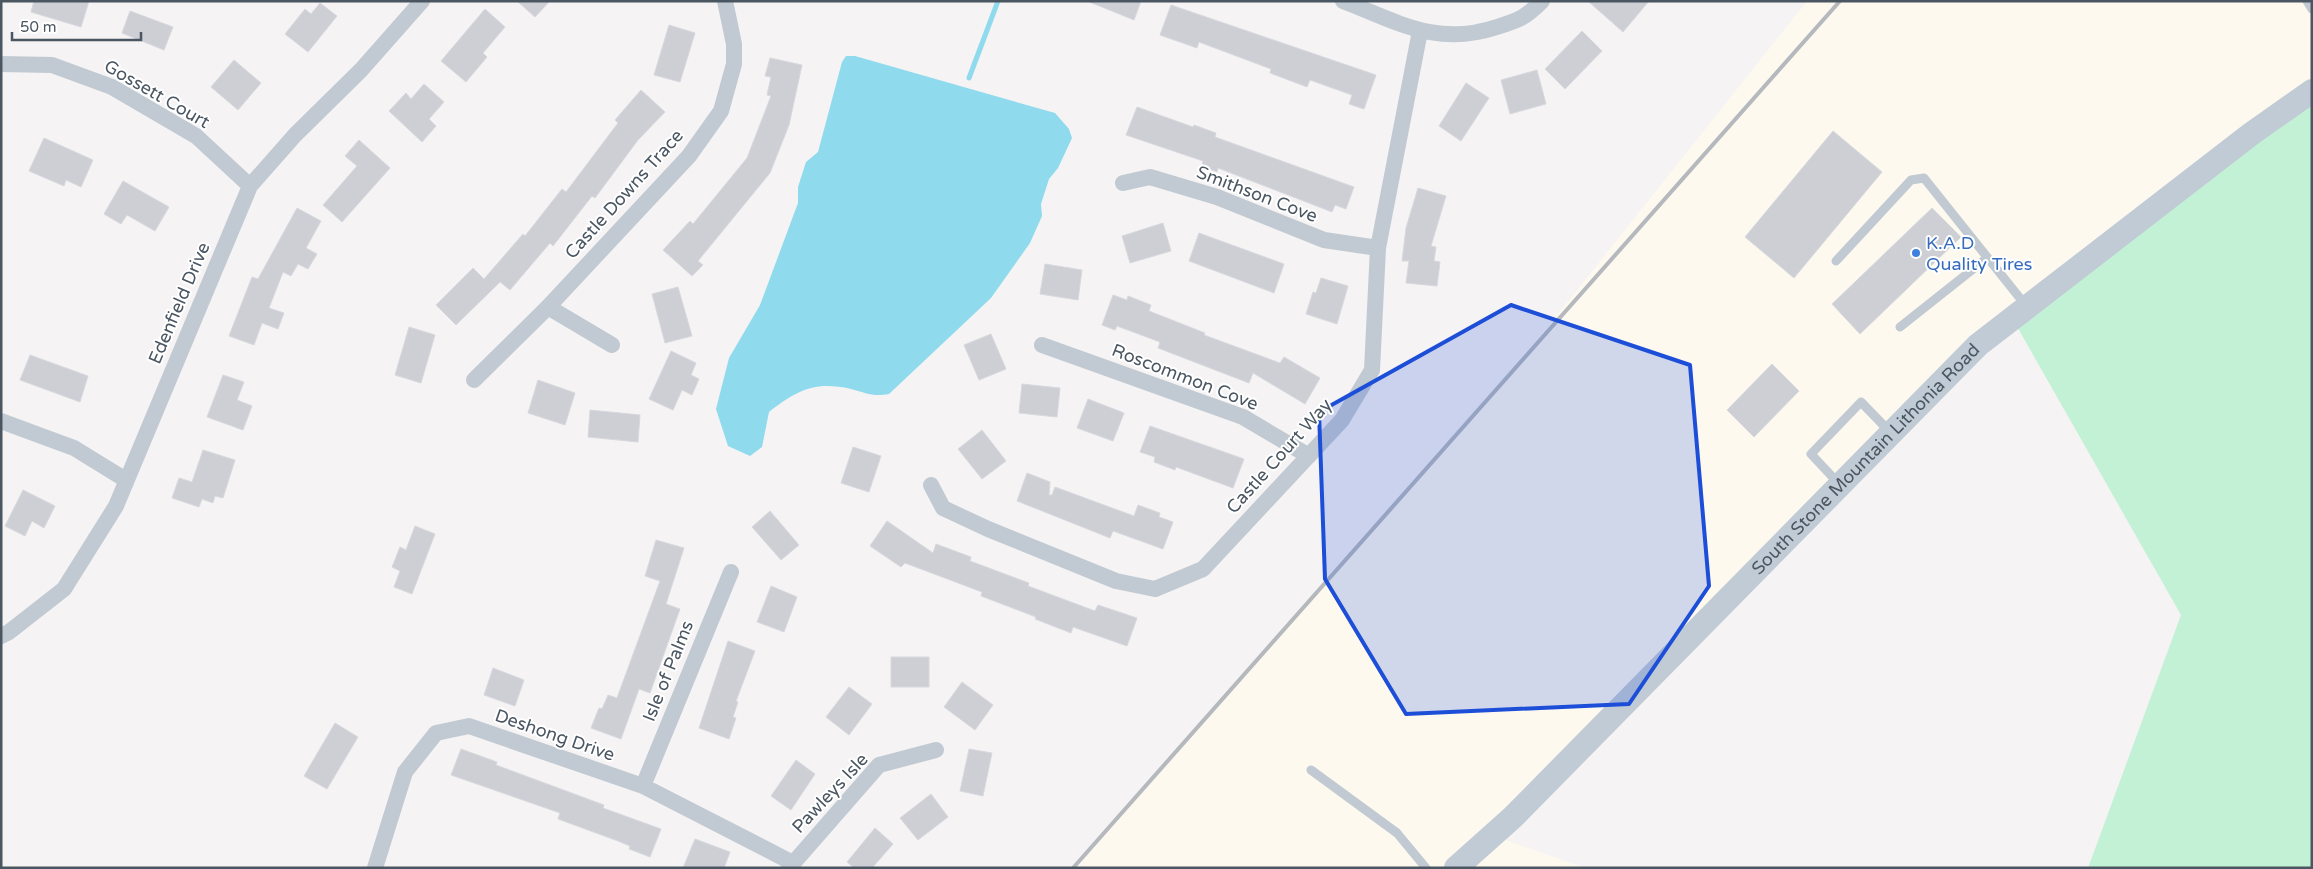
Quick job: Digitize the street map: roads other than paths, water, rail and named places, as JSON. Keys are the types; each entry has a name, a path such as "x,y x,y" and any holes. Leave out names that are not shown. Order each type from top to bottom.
{"main road":[{"name":"South Stone Mountain Lithonia Road","path":"1456,868 1513,817 1978,345 2251,134 2312,91"}],"street":[{"name":"Edenfield Drive","path":"1,636 9,632 64,589 116,506 250,186 295,135 361,70 422,1"},
{"name":"Castle Downs Trace","path":"474,380 548,307 689,156 721,111 734,64 734,44 725,1"},
{"path":"1343,1 1420,31 1450,36 1479,33 1524,18 1542,1"},
{"name":"Castle Court Way","path":"931,485 943,508 988,529 1116,581 1155,589 1203,569 1342,420 1372,370 1378,248 1420,31"},
{"name":"Gossett Court","path":"1,64 52,65 112,87 196,136 250,186"},
{"name":"Smithson Cove","path":"1123,183 1150,177 1217,197 1324,240 1378,248"},
{"path":"548,307 612,345"},
{"name":"Roscommon Cove","path":"1042,345 1243,417 1309,456"},
{"path":"1,420 74,448 126,480"},
{"name":"Isle of Palms","path":"642,786 731,572"},
{"name":"Deshong Drive","path":"375,868 405,772 436,733 469,726 642,786 791,865"},
{"name":"Pawleys Isle","path":"791,865 879,765 936,750"}],"lane":[{"path":"2307,1 2312,9"},
{"path":"1836,261 1912,180 1924,178 2027,307"},
{"path":"1900,327 1987,258"},
{"path":"1840,485 1811,454 1861,402 1891,433"},
{"path":"1311,770 1397,833 1426,868"}],"water":[{"path":"846,56 855,56 1055,113 1069,129 1072,138 1058,168 1049,179 1041,204 1042,216 1030,243 991,298 889,394 874,395 851,389 827,386 807,389 789,398 769,412 762,447 750,456 728,446 716,409 729,358 760,305 798,203 798,187 806,162 818,152 842,62"}],"waterway":[{"path":"969,78 998,1"}],"railway":[{"path":"1073,868 1840,1"}],"place":[{"name":"K.A.D Quality Tires","path":"1916,253"}]}
